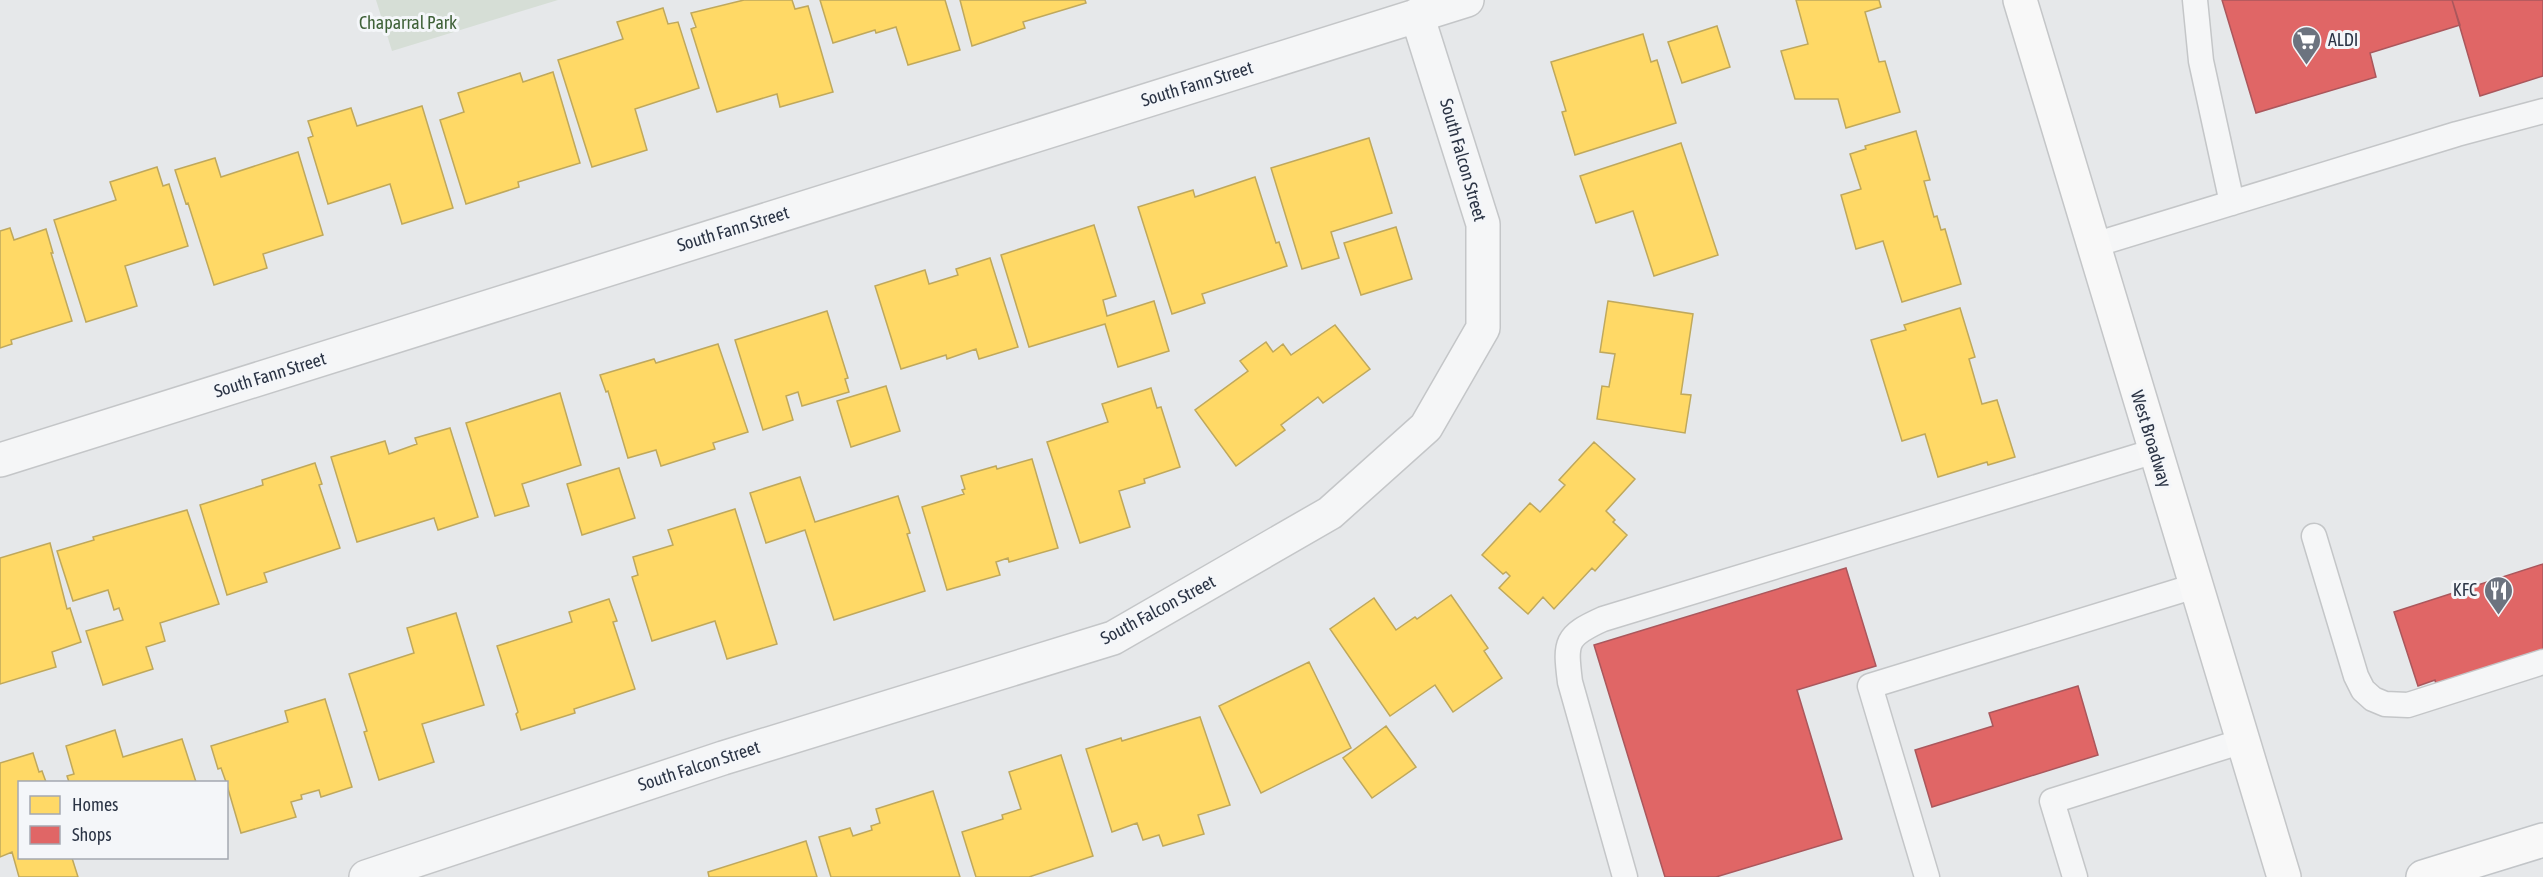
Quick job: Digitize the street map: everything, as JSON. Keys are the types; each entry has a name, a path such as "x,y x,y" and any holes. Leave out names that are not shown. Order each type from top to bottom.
{"main road":[{"name":"West Broadway","path":"2019,0 2284,877"},
{"path":"2423,877 2543,840"}],"street":[{"name":"South Fann Street","path":"0,460 1467,0"},
{"name":"South Falcon Street","path":"366,877 723,758 1113,638 1330,513 1426,427 1483,328 1483,224 1417,15"}],"lane":[{"path":"2195,0 2201,60 2232,203"},
{"path":"2094,245 2457,134 2543,111"},
{"path":"1625,877 1570,682 1566,650 1578,630 1603,619 2155,451"},
{"path":"2314,536 2356,676 2363,690 2373,699 2396,706 2408,705 2543,662"},
{"path":"1927,877 1870,686 2195,586"},
{"path":"2075,877 2052,801 2243,741"}],"green space":[{"name":"Chaparral Park","path":"376,0 558,0 392,51"}],"building: Homes":[{"path":"744,0 792,0 795,9 808,6 833,92 780,107 777,94 717,112 691,29 696,27 691,13"},
{"path":"820,0 945,0 960,50 908,65 896,27 876,33 875,30 833,43"},
{"path":"960,0 1085,0 1086,3 1023,22 1025,28 972,46"},
{"path":"1796,0 1879,0 1881,7 1865,12 1879,62 1885,61 1900,112 1846,128 1838,99 1795,99 1781,51 1808,44"},
{"path":"663,8 668,24 678,22 699,88 635,109 647,150 592,167 558,60 623,39 617,22"},
{"path":"1717,26 1730,67 1682,83 1668,42"},
{"path":"1643,34 1651,62 1657,60 1676,123 1575,155 1562,112 1566,111 1551,62"},
{"path":"553,72 580,163 518,182 519,187 466,204 440,120 464,112 458,93 520,73 523,82"},
{"path":"422,106 453,208 402,224 390,184 328,204 308,138 313,136 308,121 351,108 357,126"},
{"path":"1916,131 1930,180 1924,181 1934,217 1937,216 1941,230 1945,229 1961,284 1902,302 1883,241 1856,249 1841,195 1861,189 1850,154 1866,149 1865,146"},
{"path":"1369,138 1392,213 1331,232 1339,258 1302,269 1271,168"},
{"path":"1681,143 1718,255 1654,276 1633,211 1596,223 1580,176"},
{"path":"298,152 323,235 263,254 267,268 214,285 175,170 215,158 221,177"},
{"path":"157,167 163,186 169,184 188,246 125,266 137,306 86,322 54,220 116,200 110,182"},
{"path":"1255,177 1276,243 1279,242 1287,266 1202,294 1205,303 1172,314 1138,207 1193,190 1195,197"},
{"path":"1094,225 1116,296 1103,300 1107,316 1154,301 1169,351 1118,367 1105,324 1029,347 1001,255"},
{"path":"1396,227 1412,279 1361,295 1344,243"},
{"path":"10,228 14,240 46,229 72,321 11,340 12,344 0,348 0,231"},
{"path":"990,258 1018,347 979,359 976,349 947,359 946,355 901,369 875,286 925,270 929,284 958,275 956,269"},
{"path":"1608,301 1693,314 1681,394 1691,395 1685,433 1597,419 1602,386 1609,387 1615,354 1600,352"},
{"path":"1960,308 1975,357 1969,359 1982,404 1997,400 2015,457 1988,465 1987,462 1938,477 1925,434 1902,441 1871,340 1906,330 1904,325"},
{"path":"827,311 848,378 845,379 849,392 802,406 798,392 786,396 793,420 763,430 735,340"},
{"path":"1335,325 1370,369 1323,403 1318,397 1281,425 1285,430 1236,466 1195,410 1248,371 1240,361 1266,342 1273,352 1283,344 1291,355"},
{"path":"718,344 748,432 713,443 715,449 661,466 656,450 628,458 608,391 606,392 600,375 654,359 656,363"},
{"path":"886,386 900,431 851,447 837,401"},
{"path":"1151,388 1157,408 1161,407 1180,467 1144,479 1145,483 1119,491 1130,527 1080,543 1047,442 1108,422 1102,404"},
{"path":"560,393 581,465 522,484 529,506 495,516 466,423"},
{"path":"450,428 478,517 438,530 434,518 357,542 331,457 385,441 389,454 417,444 415,438"},
{"path":"1594,442 1635,479 1606,511 1615,520 1613,522 1627,535 1595,571 1592,568 1554,609 1543,597 1528,614 1499,588 1510,576 1506,572 1503,574 1482,555 1530,503 1540,512 1565,485 1559,480"},
{"path":"1032,459 1058,548 1009,562 1008,558 996,562 1000,575 947,590 922,507 964,494 962,490 965,489 961,476"},
{"path":"315,463 322,484 319,485 340,548 264,573 267,582 227,595 200,505 263,485 262,480"},
{"path":"619,468 635,518 582,535 567,484"},
{"path":"800,477 815,522 898,496 925,591 834,620 805,530 766,543 750,493"},
{"path":"735,509 777,644 727,659 715,621 652,641 632,577 638,575 633,557 673,545 668,530"},
{"path":"187,510 219,604 160,623 165,641 146,647 153,669 103,685 86,631 123,620 119,608 114,610 108,590 73,601 57,551 94,540 93,537"},
{"path":"50,543 67,609 70,608 81,642 52,652 56,667 0,684 0,558"},
{"path":"1451,595 1488,648 1484,651 1502,678 1453,712 1435,685 1390,716 1330,629 1374,598 1396,630 1415,617 1417,619"},
{"path":"609,599 617,621 613,622 635,689 574,709 575,713 521,730 516,714 518,712 497,646 572,622 569,612"},
{"path":"456,613 484,705 422,724 434,762 379,780 349,674 414,653 407,628"},
{"path":"1309,662 1351,748 1261,793 1219,706"},
{"path":"325,699 352,787 321,797 319,790 301,795 302,799 291,802 296,817 241,833 228,789 228,781 226,781 221,768 218,769 211,746 288,722 285,711"},
{"path":"1200,717 1230,805 1198,815 1204,834 1163,846 1159,835 1143,840 1137,823 1112,832 1086,749 1121,738 1122,741"},
{"path":"1386,726 1416,767 1372,798 1343,758"},
{"path":"115,730 123,757 182,739 196,781 69,781 67,776 74,774 66,746"},
{"path":"33,753 39,772 42,771 46,781 18,781 18,859 72,859 78,877 19,877 12,852 0,857 0,763"},
{"path":"1061,755 1093,856 1029,877 976,877 962,832 1003,819 1002,815 1021,809 1009,772"},
{"path":"933,791 960,877 831,877 819,837 850,828 853,836 872,830 871,826 880,823 876,809"},
{"path":"806,841 817,877 709,877 708,872"}],"building: Shops":[{"name":"ALDI","path":"2222,0 2452,0 2460,25 2370,53 2376,77 2256,113"},
{"path":"2452,0 2543,0 2543,76 2480,96"},
{"path":"2543,564 2543,653 2437,688 2435,680 2418,686 2394,612"},
{"path":"1846,568 1876,666 1797,690 1842,839 1716,877 1665,877 1594,645"},
{"path":"2078,686 2098,755 1932,807 1915,750 1993,726 1989,713"}],"place":[{"name":"ALDI","path":"2307,66"},
{"name":"KFC","path":"2498,616"}]}
